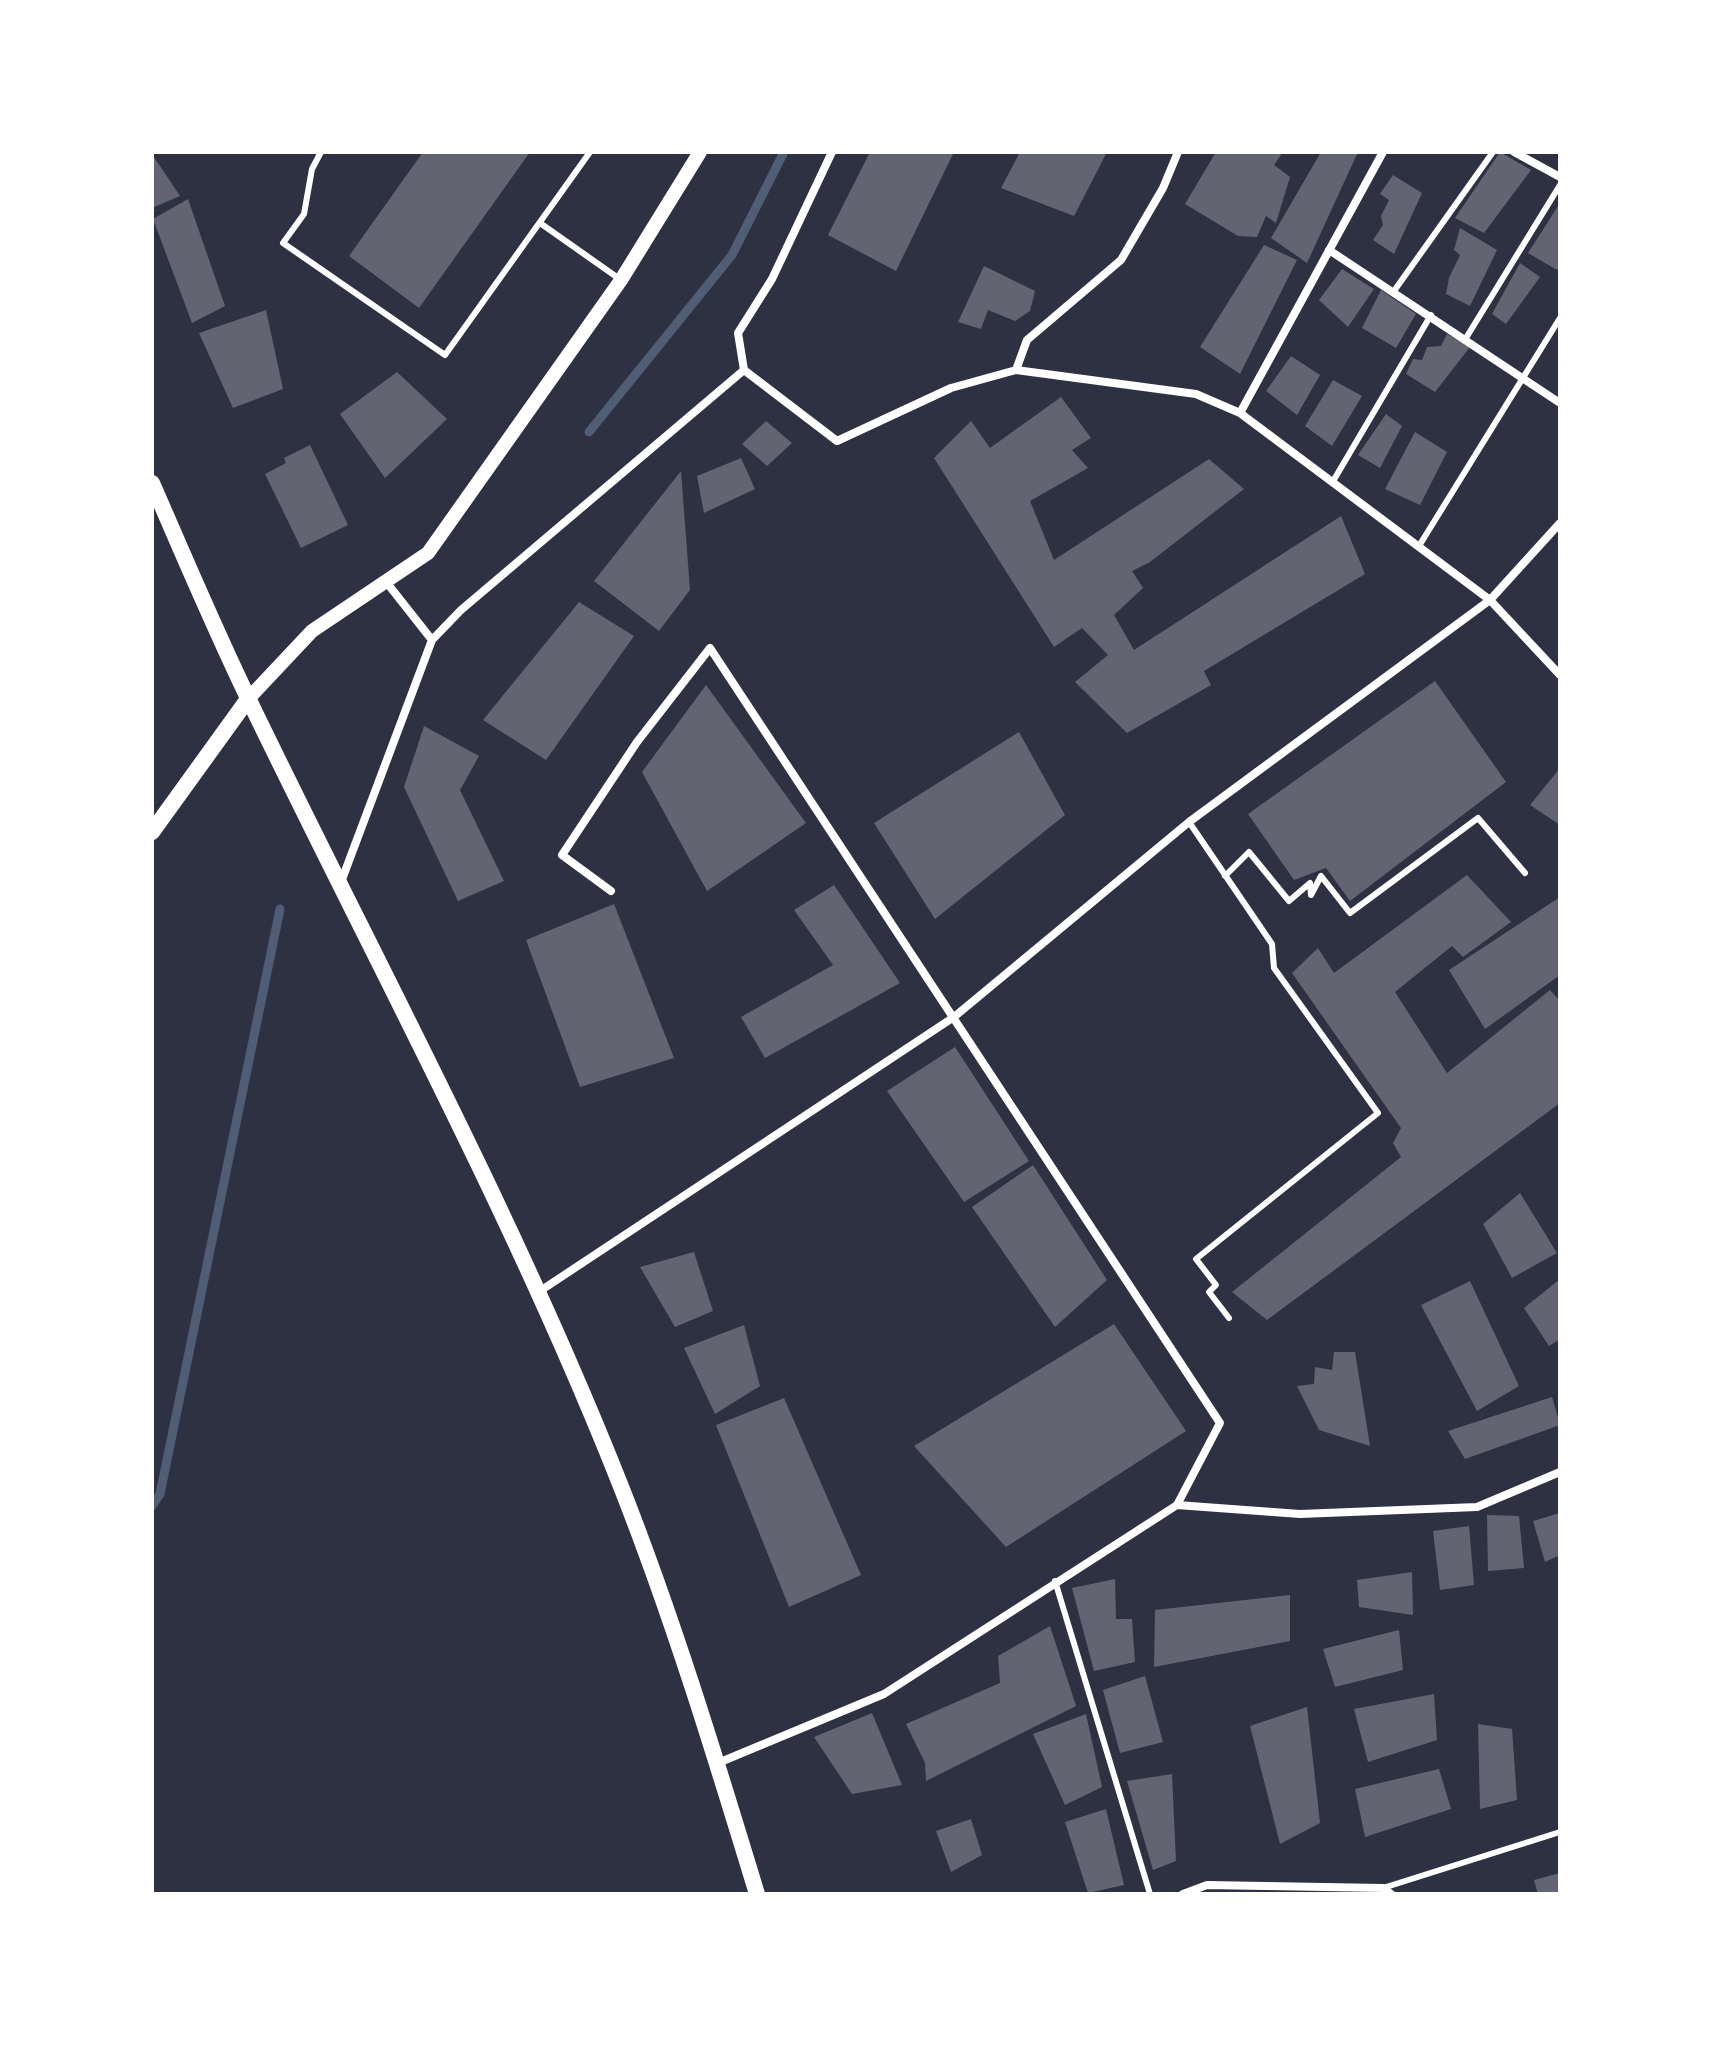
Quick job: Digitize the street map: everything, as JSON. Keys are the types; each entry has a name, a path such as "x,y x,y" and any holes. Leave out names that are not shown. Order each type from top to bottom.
{"main road":[{"path":"152,483 248,699 323,846 537,1293 625,1495 670,1615 757,1894"},
{"path":"152,832 248,699"}],"street":[{"path":"248,699 312,631 428,553 621,280 700,152"},
{"path":"832,152 772,279 738,333 744,370 837,441 951,388 1016,370 1196,394 1240,413 1490,600 1560,675"},
{"path":"1016,370 1027,340 1121,260 1163,188 1178,152"},
{"path":"1240,413 1383,152"},
{"path":"1514,152 1560,177"},
{"path":"1329,250 1560,403"},
{"path":"341,883 432,640 461,610 744,370"},
{"path":"537,1293 954,1017 1189,822 1490,600 1560,523"},
{"path":"387,583 432,640"},
{"path":"611,891 562,855 637,742 710,648 1220,1423 1177,1505 884,1694 718,1763"},
{"path":"1177,1505 1300,1514 1477,1507 1560,1472"},
{"path":"1183,1894 1207,1885 1383,1888 1391,1894"}],"lane":[{"path":"321,152 312,169 304,214 283,243 445,355 590,152"},
{"path":"1394,291 1493,152"},
{"path":"1466,338 1560,185"},
{"path":"540,223 621,280"},
{"path":"1332,483 1431,315"},
{"path":"1419,546 1521,376 1560,318"},
{"path":"1225,876 1249,852 1289,901 1310,883 1311,895 1321,876 1350,913 1478,818 1525,873"},
{"path":"1189,822 1272,944 1274,968 1378,1113 1196,1259 1216,1285 1209,1292 1229,1318"},
{"path":"1055,1581 1150,1894"},
{"path":"1383,1888 1560,1832"}],"building":[{"path":"423,152 530,152 419,308 349,256"},
{"path":"870,152 954,152 896,271 828,235"},
{"path":"1020,152 1107,152 1074,216 1001,188"},
{"path":"1216,152 1283,152 1274,165 1290,177 1276,223 1266,216 1257,237 1238,236 1185,204"},
{"path":"1321,152 1358,152 1307,263 1271,238"},
{"path":"1500,152 1531,170 1484,233 1455,218"},
{"path":"152,154 180,196 152,208"},
{"path":"1393,175 1422,193 1394,254 1373,240 1383,225 1381,216 1389,200 1380,194"},
{"path":"188,199 225,306 192,323 153,219"},
{"path":"1560,203 1560,265 1557,270 1528,253"},
{"path":"1460,228 1497,250 1470,306 1446,294 1449,278 1460,255 1454,250"},
{"path":"1264,245 1297,260 1240,374 1200,347"},
{"path":"1520,263 1540,277 1506,324 1492,314"},
{"path":"984,266 1035,291 1030,311 1015,321 988,310 981,329 958,322"},
{"path":"1342,269 1374,289 1348,327 1319,300"},
{"path":"1381,290 1416,314 1396,348 1362,328"},
{"path":"266,310 283,389 233,408 199,333"},
{"path":"1447,334 1470,347 1435,392 1406,374 1413,359 1422,360 1427,347 1441,346"},
{"path":"1291,356 1320,375 1297,415 1266,391"},
{"path":"397,372 447,419 385,478 340,414"},
{"path":"1333,380 1362,396 1332,446 1305,426"},
{"path":"1061,397 1091,438 1072,450 1088,468 1030,501 1054,560 1209,459 1244,489 1150,562 1132,571 1143,588 1114,615 1134,650 1341,516 1365,574 1204,671 1211,685 1127,733 1075,682 1108,655 1082,628 1054,647 934,458 971,421 990,448"},
{"path":"1386,414 1402,426 1380,468 1358,455"},
{"path":"766,421 792,443 767,466 742,444"},
{"path":"1415,432 1447,452 1420,505 1385,489"},
{"path":"310,445 348,525 301,548 265,474 286,463 284,458"},
{"path":"741,458 755,489 704,513 697,476"},
{"path":"681,471 690,590 659,631 594,581"},
{"path":"579,602 634,636 546,760 483,720"},
{"path":"1435,681 1506,782 1350,901 1326,868 1294,880 1248,814"},
{"path":"706,685 806,823 707,891 642,772"},
{"path":"424,726 479,756 460,790 504,881 458,901 404,787"},
{"path":"1019,732 1065,815 935,919 874,823"},
{"path":"1560,768 1560,825 1530,805"},
{"path":"1467,875 1511,922 1463,957 1452,946 1395,992 1447,1073 1550,990 1560,1001 1560,1103 1267,1320 1232,1292 1401,1157 1393,1143 1401,1128 1292,973 1318,948 1334,973"},
{"path":"834,885 900,983 765,1058 741,1017 833,965 794,910"},
{"path":"1560,897 1560,975 1485,1029 1449,970"},
{"path":"614,904 674,1058 580,1087 526,940"},
{"path":"955,1047 1029,1161 964,1202 887,1091"},
{"path":"1033,1165 1107,1280 1055,1327 972,1207"},
{"path":"1520,1193 1557,1253 1512,1278 1483,1224"},
{"path":"694,1252 713,1311 675,1327 640,1267"},
{"path":"1560,1279 1560,1339 1549,1346 1524,1308"},
{"path":"1470,1281 1519,1386 1477,1411 1421,1305"},
{"path":"1114,1324 1186,1431 1006,1547 914,1446"},
{"path":"744,1325 760,1386 715,1414 684,1348"},
{"path":"1334,1352 1355,1352 1370,1446 1319,1430 1297,1386 1314,1384 1315,1367 1332,1370"},
{"path":"1552,1397 1560,1425 1465,1459 1448,1431"},
{"path":"784,1398 861,1575 789,1607 716,1425"},
{"path":"1560,1513 1560,1555 1545,1562 1533,1521"},
{"path":"1487,1515 1519,1516 1524,1568 1488,1571"},
{"path":"1469,1526 1474,1585 1440,1590 1433,1531"},
{"path":"1412,1572 1413,1615 1359,1607 1357,1580"},
{"path":"1115,1579 1116,1619 1132,1619 1135,1662 1094,1671 1072,1588"},
{"path":"1290,1595 1290,1641 1154,1667 1155,1610"},
{"path":"1050,1626 1076,1706 926,1781 925,1763 906,1724 1000,1683 998,1656"},
{"path":"1399,1630 1403,1670 1335,1687 1323,1649"},
{"path":"1145,1676 1163,1742 1120,1753 1103,1690"},
{"path":"1434,1694 1437,1740 1368,1762 1354,1709"},
{"path":"1307,1707 1320,1823 1280,1844 1250,1726"},
{"path":"872,1713 902,1785 852,1794 814,1737"},
{"path":"1086,1714 1102,1787 1065,1805 1033,1734"},
{"path":"1478,1724 1512,1729 1517,1800 1480,1809"},
{"path":"1439,1769 1451,1809 1365,1837 1355,1789"},
{"path":"1172,1774 1176,1861 1153,1870 1127,1781"},
{"path":"1106,1809 1124,1885 1088,1893 1065,1822"},
{"path":"971,1819 982,1855 951,1872 936,1831"},
{"path":"1560,1873 1560,1894 1538,1894 1534,1880"}],"waterway":[{"path":"589,432 732,255 784,152"},
{"path":"152,1506 160,1494 280,909"}]}
